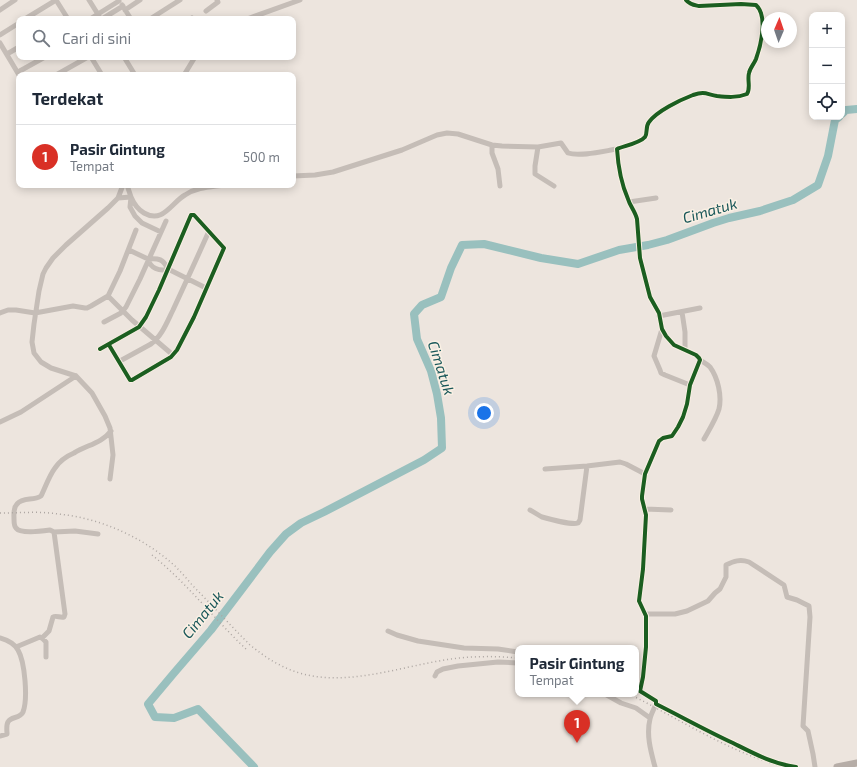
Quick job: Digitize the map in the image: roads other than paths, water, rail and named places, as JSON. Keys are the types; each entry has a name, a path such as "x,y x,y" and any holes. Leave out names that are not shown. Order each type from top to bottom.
{"main road":[{"path":"836,767 857,763"}],"street":[{"path":"0,10 15,0"},
{"path":"31,16 56,0 66,16"},
{"path":"89,0 99,16"},
{"path":"101,16 119,0 129,16"},
{"path":"103,16 140,0"},
{"path":"155,16 180,0"},
{"path":"206,11 218,2 217,0"},
{"path":"255,16 300,0"},
{"path":"296,176 315,175 337,171 402,150 447,133 458,134 492,145 538,147 561,143 568,152 572,154 596,152 632,144 644,138 647,124 653,117 693,95 704,93 717,96 739,97 747,94 749,92 749,73 760,47 762,17 759,8 752,4 694,5 686,0"},
{"path":"0,35 16,25"},
{"path":"0,43 18,72"},
{"path":"6,54 16,49"},
{"path":"22,72 40,60"},
{"path":"61,72 83,60"},
{"path":"93,60 100,72"},
{"path":"126,60 133,72"},
{"path":"186,72 193,60"},
{"path":"492,145 492,154 498,169 500,186"},
{"path":"538,147 534,174 554,186"},
{"path":"617,148 620,172 625,192 636,214 640,258 650,296 658,312 662,329 672,343 696,355 706,364 714,374 718,385 720,399 719,408 704,439"},
{"path":"110,479 113,455 111,431 95,398 76,376 51,368 41,362 35,355 32,348 32,342 35,313 43,274 50,263 66,245 118,198 122,188"},
{"path":"128,188 138,210 156,217 166,212 180,198 201,188"},
{"path":"118,198 131,197"},
{"path":"131,197 130,207 135,216 142,223 161,232"},
{"path":"629,202 656,198"},
{"path":"100,349 139,327 146,317 192,215 194,215 224,248 188,329 177,350 173,355 130,380 109,345"},
{"path":"104,322 121,313 126,307 166,221"},
{"path":"0,313 8,310 35,313 73,306 87,308 108,296 129,250 136,230"},
{"path":"120,362 151,344 161,334 209,232"},
{"path":"129,250 148,259 162,260 168,269"},
{"path":"148,259 149,263 155,268 163,270 168,269 206,288"},
{"path":"108,296 139,327 173,355"},
{"path":"659,316 700,308"},
{"path":"682,312 685,332 685,350"},
{"path":"662,329 654,356 661,373 690,385"},
{"path":"639,680 646,646 645,614 639,601 645,547 646,515 642,499 645,474 659,441 663,438 672,436 681,421 687,404 690,385 700,360"},
{"path":"0,422 21,412 76,376"},
{"path":"98,534 75,531 54,532 50,530 23,532 17,530 15,527 14,509 16,504 22,500 37,499 41,496 55,469 62,461 74,453 107,437 111,431"},
{"path":"545,469 623,462 645,474"},
{"path":"530,510 545,518 569,524 578,523 580,520 587,466"},
{"path":"645,510 671,510"},
{"path":"16,647 42,638 49,631 52,617 54,616 61,618 64,617 65,614 54,532"},
{"path":"645,614 675,614 687,611 708,601 714,593 720,589 726,577 726,565 738,560 749,562 784,585 787,597 809,606 810,617 803,726 808,731 815,767"},
{"path":"388,631 418,641 464,648 515,652"},
{"path":"0,638 10,642 19,651 25,679 24,706 21,715 9,721 7,734 0,736"},
{"path":"42,638 46,642 46,657"},
{"path":"434,676 437,672 443,669 458,666 498,662 515,663"},
{"path":"639,688 640,692 656,701 656,704 707,731 763,758 784,765 796,767"},
{"path":"610,697 639,710 650,718"},
{"path":"655,767 650,746 649,729 650,718 656,704"}],"waterway":[{"name":"Cimatuk","path":"845,111 857,109"},
{"name":"Cimatuk","path":"254,767 198,709 174,718 155,717 148,704 211,630 270,552 286,534 301,523 424,460 442,448 441,418 437,394 431,371 417,339 414,314 422,305 441,297 451,268 462,245 484,244 541,258 578,264 619,250 667,240 713,223 760,211 793,200 818,185 828,156 835,120"}],"railway":[{"path":"0,513 29,512 74,516 105,525 135,538 149,546 175,566 250,645 274,662 299,673 320,677 341,678 363,676 459,658 515,658"},
{"path":"152,555 177,577 247,650"},
{"path":"635,697 725,744 765,761 785,767"}],"place":[{"name":"Pasir Gintung","path":"577,743"}]}
